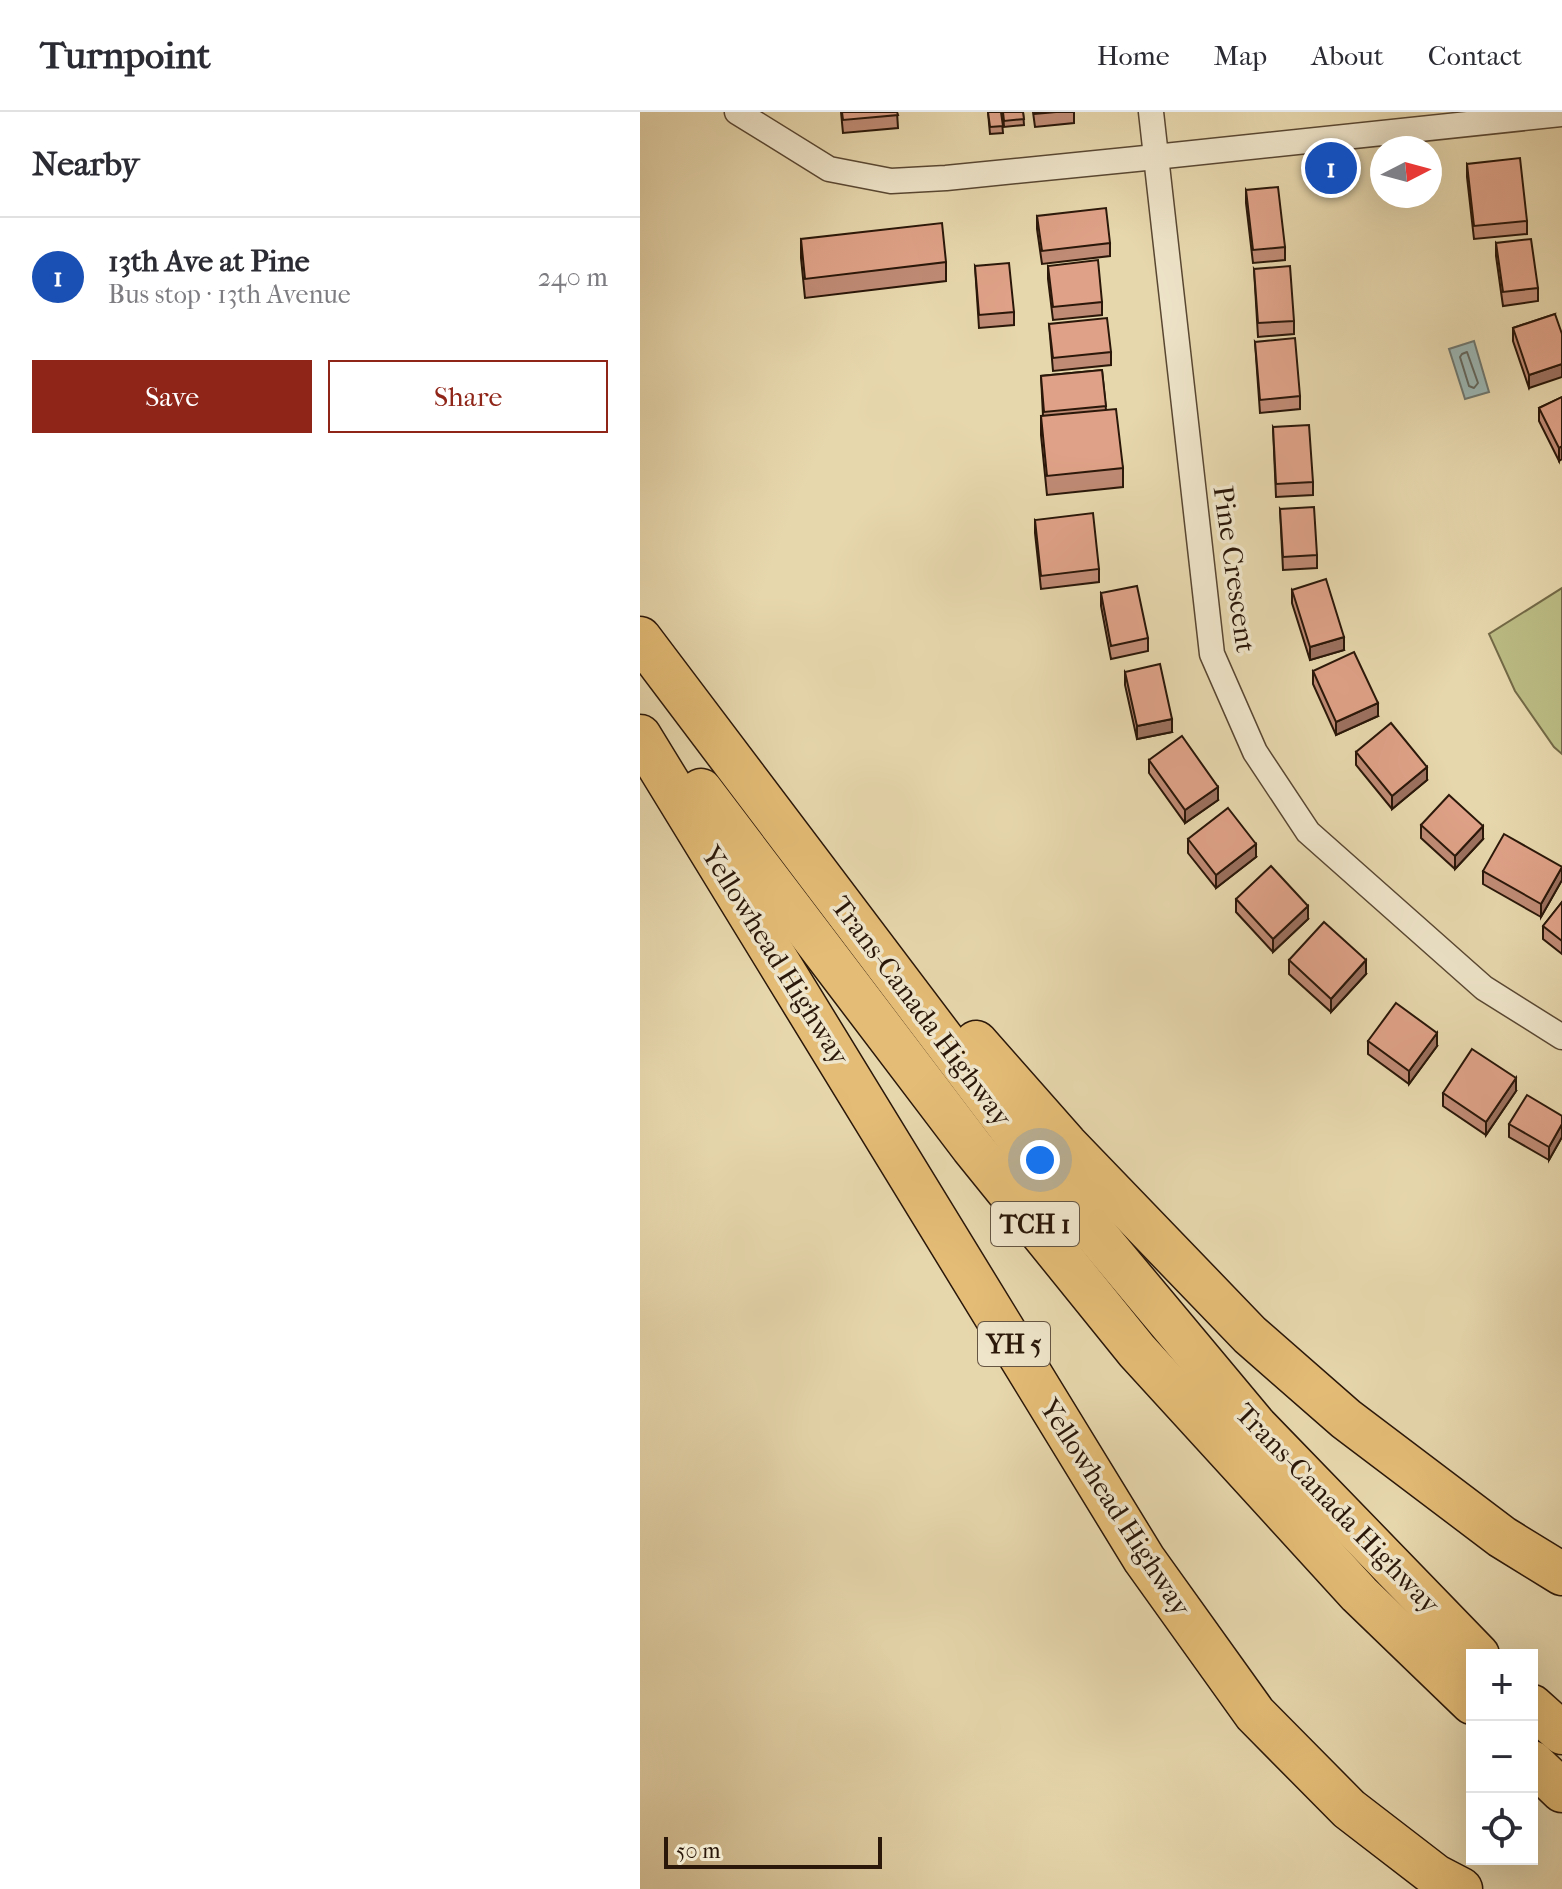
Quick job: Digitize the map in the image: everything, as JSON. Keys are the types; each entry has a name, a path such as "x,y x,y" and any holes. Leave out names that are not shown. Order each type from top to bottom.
{"highway":[{"name":"Trans-Canada Highway","path":"640,638 1038,1165 1256,1426 1472,1649"},
{"name":"Trans-Canada Highway","path":"640,709 972,1147 1137,1351 1359,1594 1466,1697"},
{"name":"Yellowhead Highway","path":"640,736 1144,1559 1255,1714 1349,1809 1436,1876 1461,1889"},
{"path":"756,792 1066,1144 1250,1335 1346,1419 1502,1537 1562,1574"},
{"path":"1538,1711 1562,1733"},
{"path":"1538,1768 1562,1791"}],"street":[{"path":"737,112 829,169 891,181 946,178 1562,114"},
{"name":"Pine Crescent","path":"1151,112 1212,654 1255,752 1308,832 1484,988 1562,1037"}],"green space":[{"path":"1562,588 1562,754 1515,691 1489,634"}],"water":[{"path":"1474,341 1489,392 1465,399 1449,349"}],"building":[{"path":"842,112 897,112 898,115 843,120"},
{"path":"988,112 1001,112 1003,126 990,127"},
{"path":"1003,112 1023,112 1024,119 1004,121"},
{"path":"1520,158 1527,221 1474,226 1467,164"},
{"path":"1278,187 1285,247 1253,250 1246,190"},
{"path":"1106,208 1110,243 1042,251 1037,216"},
{"path":"942,223 946,262 805,279 801,239"},
{"path":"1531,239 1538,288 1503,292 1496,243"},
{"path":"1098,260 1102,302 1053,307 1048,266"},
{"path":"1009,263 1014,312 979,315 975,266"},
{"path":"1290,266 1294,321 1258,323 1254,269"},
{"path":"1555,314 1562,334 1562,364 1529,375 1513,328"},
{"path":"1107,318 1111,352 1053,358 1049,324"},
{"path":"1295,338 1300,396 1260,400 1255,342"},
{"path":"1102,370 1106,406 1044,412 1041,376"},
{"path":"1562,397 1562,446 1559,448 1539,408"},
{"path":"1116,409 1123,468 1047,476 1041,416"},
{"path":"1309,425 1313,482 1276,484 1273,427"},
{"path":"1314,507 1317,555 1283,557 1280,509"},
{"path":"1093,513 1099,569 1041,576 1035,520"},
{"path":"1326,579 1344,637 1310,647 1292,590"},
{"path":"1137,586 1148,638 1111,646 1101,593"},
{"path":"1354,652 1378,703 1336,722 1313,671"},
{"path":"1160,664 1172,719 1137,726 1125,672"},
{"path":"1391,723 1427,767 1392,796 1356,752"},
{"path":"1182,736 1218,787 1185,810 1149,760"},
{"path":"1449,795 1483,826 1455,856 1421,825"},
{"path":"1228,808 1256,844 1216,875 1188,839"},
{"path":"1504,834 1562,867 1541,904 1483,871"},
{"path":"1271,866 1308,906 1273,939 1236,899"},
{"path":"1562,902 1562,941 1543,926"},
{"path":"1324,922 1366,960 1331,999 1289,960"},
{"path":"1396,1003 1437,1033 1409,1071 1368,1041"},
{"path":"1472,1049 1516,1078 1486,1122 1443,1093"},
{"path":"1527,1095 1562,1116 1562,1124 1549,1147 1509,1124"}],"place":[{"name":"13th Ave at Pine","path":"1331,168"}]}
